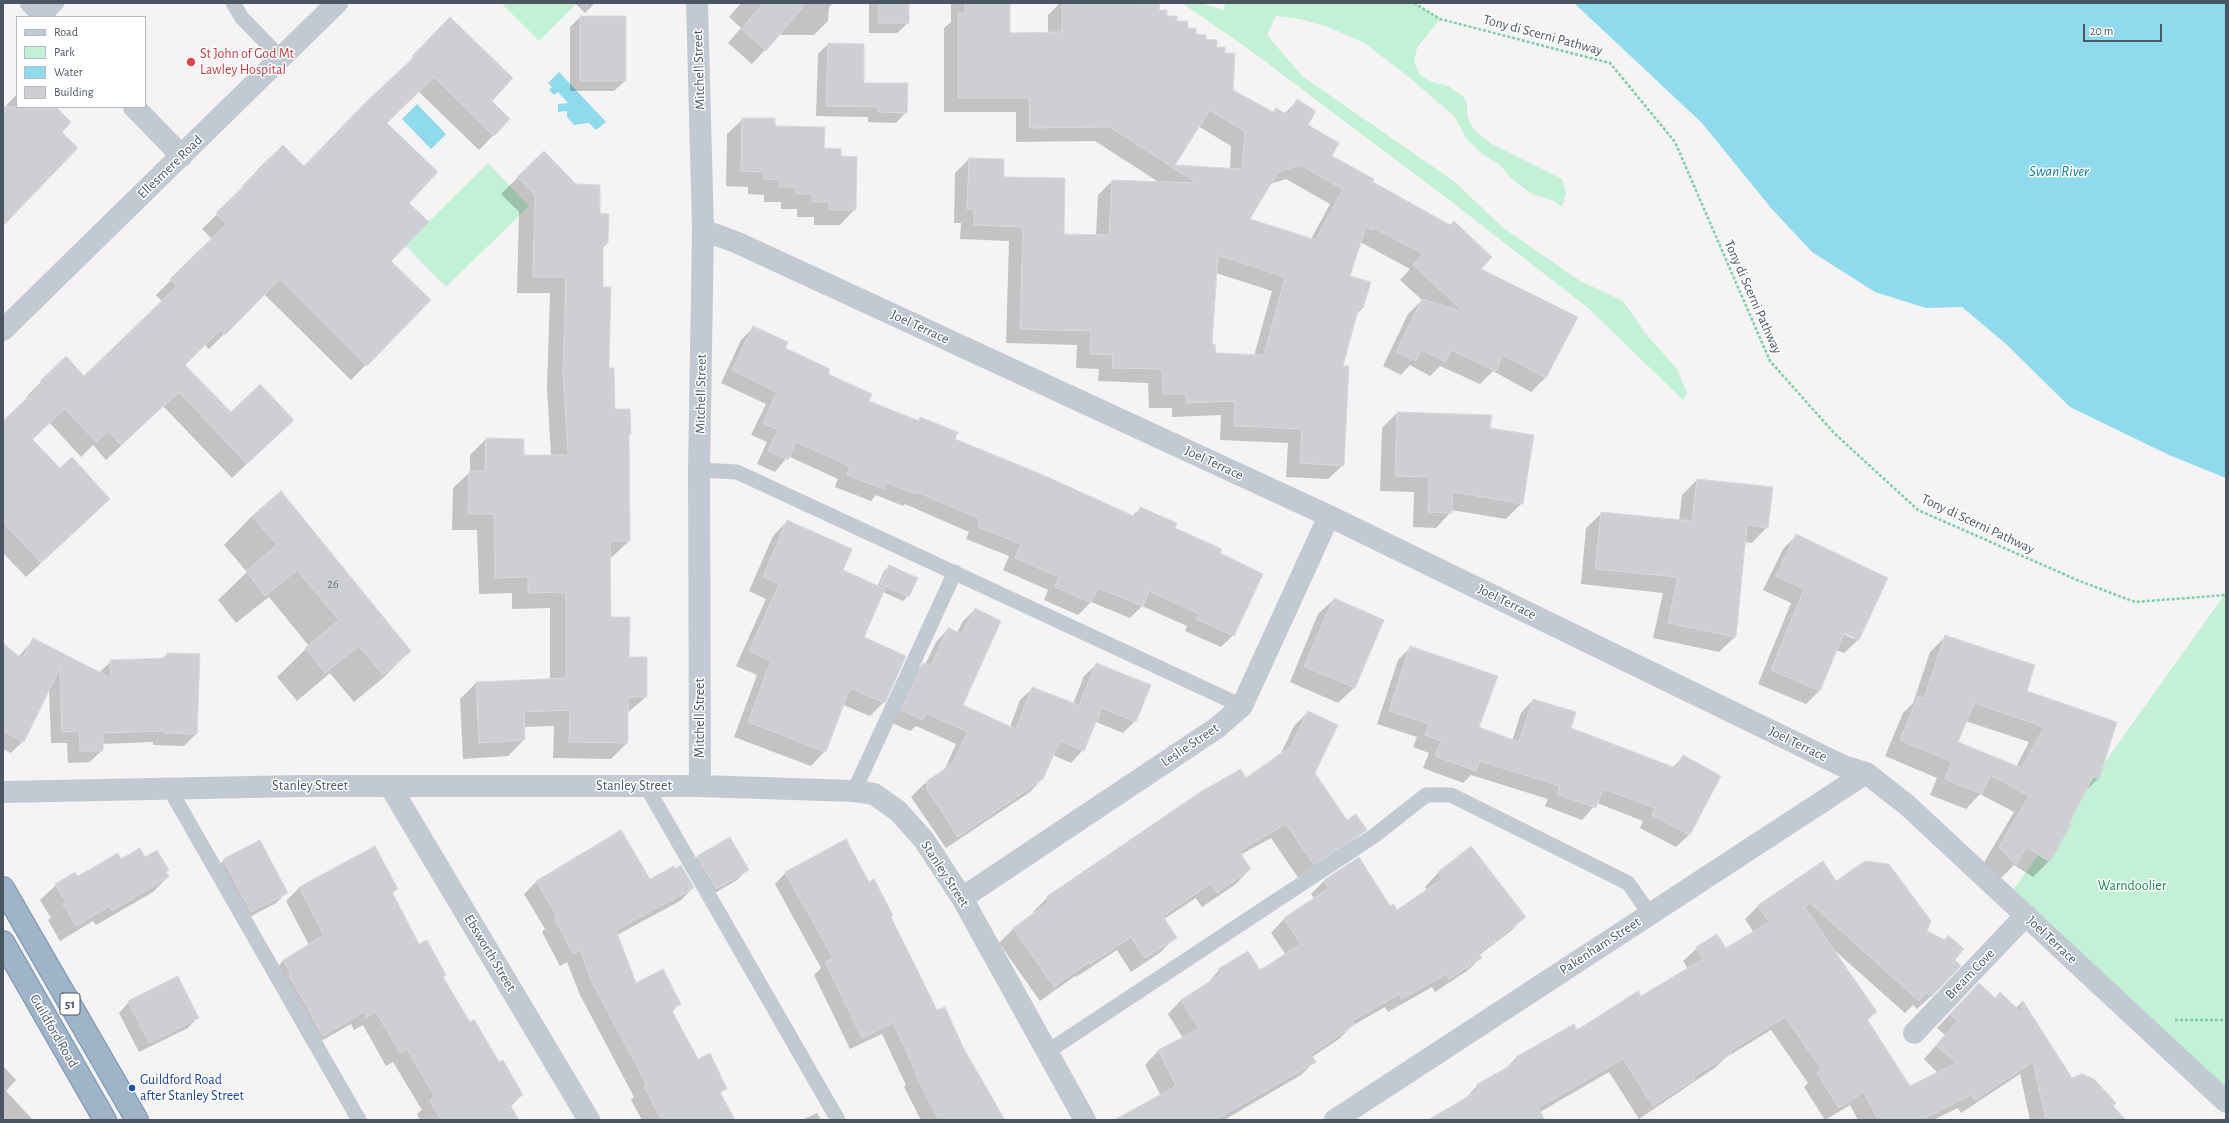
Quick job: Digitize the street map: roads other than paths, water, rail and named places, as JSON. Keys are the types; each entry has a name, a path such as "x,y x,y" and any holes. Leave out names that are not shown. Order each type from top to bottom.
{"highway":[{"name":"Guildford Road","path":"3,888 137,1120"},
{"name":"Guildford Road","path":"3,942 105,1120"}],"street":[{"name":"Ellesmere Road","path":"3,330 337,3"},
{"name":"Mitchell Street","path":"697,3 703,230 700,470 700,786"},
{"path":"135,108 182,156"},
{"name":"Joel Terrace","path":"703,230 738,243 1329,516 1843,766 1866,773 1907,805 2226,1102"},
{"name":"Leslie Street","path":"962,898 1218,727 1242,706 1329,516"},
{"name":"Pakenham Street","path":"1335,1120 1866,773"},
{"name":"Stanley Street","path":"3,792 169,788 390,786 700,786 854,791 874,794 898,811 924,840 962,898 1085,1120"},
{"name":"Ebsworth Street","path":"390,786 589,1120"},
{"name":"Bream Cove","path":"1914,1032 2026,915"}],"lane":[{"path":"233,3 242,18 281,58"},
{"path":"700,470 737,472 1242,706"},
{"path":"854,791 955,572"},
{"path":"646,786 838,1120"},
{"path":"169,788 359,1120"},
{"path":"1047,1052 1374,836 1426,795 1451,795 1628,883 1650,914"}],"water":[{"name":"Swan River","path":"1574,3 2226,3 2226,478 2169,455 2070,407 2006,344 1962,307 1926,308 1875,292 1812,252 1771,208 1702,123"},
{"path":"559,72 606,122 596,130 589,123 574,125 567,117 567,111 558,112 558,104 568,103 558,92 554,95 549,90 552,87 548,83"},
{"path":"417,104 446,134 431,149 402,119"}],"place":[{"name":"St John of God Mt Lawley Hospital","path":"191,62"},
{"name":"Guildford Road after Stanley Street","path":"132,1088"}],"park label":[{"name":"Warndoolier","path":"2132,886"}]}
